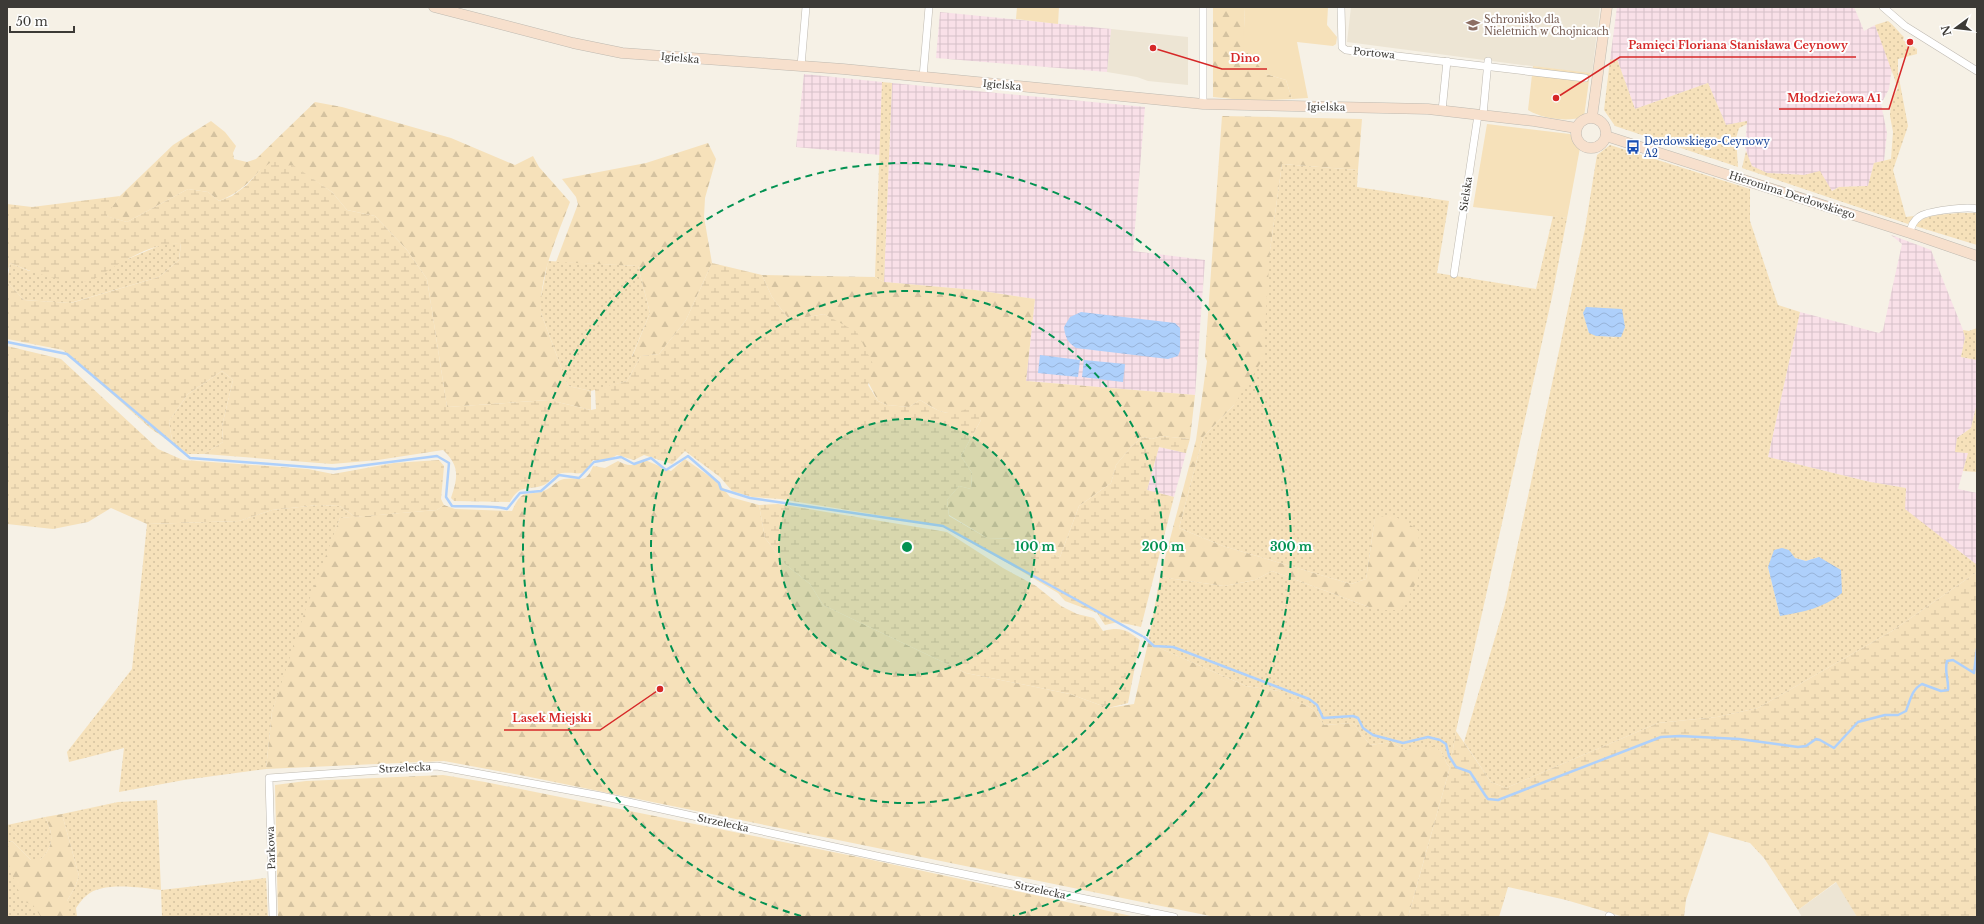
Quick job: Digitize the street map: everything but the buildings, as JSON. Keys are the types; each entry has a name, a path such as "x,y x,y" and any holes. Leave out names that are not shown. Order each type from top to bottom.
{"street":[{"name":"Igielska","path":"434,7 573,43 622,53 802,66 1203,104 1442,111 1534,121 1576,128"},
{"path":"802,66 806,7"},
{"path":"923,77 929,7"},
{"path":"1203,7 1203,104"},
{"name":"Portowa","path":"1341,7 1341,41 1342,47 1346,50 1447,61 1488,63 1585,78"},
{"path":"1592,117 1607,7"},
{"path":"1882,7 1905,26 1977,71"},
{"path":"1442,111 1447,61"},
{"path":"1481,115 1488,63"},
{"name":"Sielska","path":"1454,274 1481,115"},
{"path":"1592,117 1601,122 1606,131 1606,136 1598,146 1586,148 1578,142 1575,133 1576,128 1584,119 1592,117"},
{"name":"Hieronima Derdowskiego","path":"1606,136 1910,233 1977,256"},
{"path":"1910,233 1912,224 1920,216 1959,208 1977,209"},
{"name":"Strzelecka","path":"269,778 437,766 600,796 881,857 1174,917"},
{"name":"Parkowa","path":"269,778 273,917"}],"shaded area":[{"name":"Schronisko dla Nieletnich w Chojnicach","path":"1351,7 1600,7 1592,74 1347,42"},
{"path":"1617,7 1854,7 1864,31 1875,25 1892,67 1889,89 1881,104 1887,133 1884,161 1874,163 1868,186 1839,187 1831,191 1820,172 1804,175 1767,173 1751,166 1745,147 1747,121 1726,125 1708,83 1635,109 1617,59 1610,60"},
{"path":"940,12 1111,29 1107,72 936,58"},
{"path":"1111,29 1188,37 1188,85 1148,81 1137,77 1107,72"},
{"path":"804,74 882,82 880,155 796,147"},
{"path":"892,83 1145,107 1133,251 1205,260 1195,395 1026,381 1035,299 975,290 884,282"},
{"path":"1891,235 1931,250 1963,330 1965,338 1961,357 1977,360 1977,403 1971,428 1957,438 1956,452 1968,453 1958,489 1977,493 1977,565 1904,509 1906,488 1870,482 1768,457 1800,312 1879,333 1883,330 1902,244"},
{"path":"1159,447 1186,453 1174,497 1147,490"},
{"path":"1837,882 1857,917 1802,917 1798,910"}],"green space":[{"path":"1017,7 1059,7 1058,24 1016,19"},
{"path":"1213,7 1245,7 1244,27 1266,74 1286,80 1292,99 1252,101 1213,97"},
{"path":"1245,7 1328,7 1327,25 1337,37 1336,44 1333,46 1297,42 1308,98 1292,99 1286,80 1266,74 1243,48"},
{"path":"1888,21 1904,37 1903,40 1917,49 1917,54 1898,59 1898,73 1908,126 1893,170 1906,217 1914,216 1908,224 1742,168 1746,151 1752,166 1767,173 1804,175 1820,171 1832,191 1839,187 1868,186 1874,163 1891,159 1893,132 1890,116 1891,101 1898,88 1875,25"},
{"path":"1617,59 1635,109 1708,83 1726,125 1747,121 1747,124 1739,128 1736,138 1738,167 1615,126 1604,110 1610,60"},
{"path":"1533,66 1590,73 1584,117 1577,119 1555,119 1541,116 1528,110"},
{"path":"882,82 892,83 884,282 875,277"},
{"path":"315,102 342,107 451,138 515,165 533,156 539,167 570,202 546,270 541,299 541,313 568,386 591,391 591,410 549,400 447,407 427,279 407,250 375,216 347,210 332,192 293,166 260,170 242,188 219,201 208,192 188,189 127,222 105,216 120,196 173,145 211,121 225,132 236,146 233,153 234,159 247,162 256,159"},
{"path":"1222,116 1362,119 1358,170 1282,164 1270,250 1263,359 1234,405 1203,437 1179,528 1223,546 1351,584 1366,579 1375,518 1388,516 1398,518 1418,530 1420,553 1418,579 1402,610 1383,610 1369,607 1272,571 1255,580 1224,586 1160,577 1196,440 1207,361 1205,357"},
{"path":"1487,124 1570,134 1580,148 1567,218 1473,207"},
{"path":"708,143 716,159 705,198 704,217 712,263 686,320 659,354 632,357 650,313 638,266 556,262 578,204 576,197 562,179 646,163"},
{"path":"1610,145 1750,189 1750,221 1778,305 1800,312 1768,457 1870,482 1906,488 1905,509 1977,565 1977,572 1892,631 1758,708 1717,717 1658,723 1506,788 1491,782 1464,742 1505,604 1585,229 1597,155","holes":["1583,313 1615,338 1589,333","1819,557 1780,616 1768,567 1795,558 1806,561"]},
{"path":"277,158 283,166 293,165 332,192 347,210 375,216 407,250 427,279 447,407 549,400 591,410 596,409 595,389 627,381 641,356 659,354 686,320 712,263 762,275 772,297 788,318 808,317 824,314 857,332 874,366 868,385 878,401 887,405 909,407 920,400 935,409 951,413 973,407 981,420 961,456 972,473 971,489 959,486 947,500 949,516 987,538 1013,539 1060,557 1079,506 1111,483 1116,465 1131,447 1143,437 1152,439 1161,436 1190,439 1186,453 1159,447 1147,490 1174,497 1141,627 1118,622 1105,625 1097,613 1065,601 1058,593 945,526 780,499 752,497 732,491 720,477 685,451 672,464 644,455 634,460 617,455 604,462 593,460 584,472 559,474 544,485 517,492 510,502 454,501 451,498 456,478 455,467 449,456 443,450 378,460 332,464 204,454 223,442 222,426 233,380 222,371 188,394 169,421 172,440 187,454 150,428 63,350 7,339 7,282 24,300 71,303 159,277 179,260 181,244 171,244 152,248 124,261 88,281 58,279 38,274 10,263 7,274 7,204 32,207 120,196 106,216 127,222 188,189 208,192 219,201 232,196 247,185 260,170"},
{"path":"1282,164 1358,170 1357,187 1449,201 1437,273 1536,289 1553,216 1567,218 1552,297 1456,731 1450,767 1441,751 1432,747 1405,750 1392,742 1370,745 1353,723 1324,725 1314,710 1308,706 1288,699 1279,691 1246,686 1148,643 1160,577 1224,586 1255,580 1272,571 1369,607 1375,518 1366,579 1351,584 1223,546 1179,528 1203,437 1234,405 1270,250"},
{"path":"1960,213 1977,213 1977,245 1915,226 1919,222 1929,217"},
{"path":"181,243 179,260 159,277 70,303 24,300 7,282 10,263 29,271 128,259 163,244"},
{"path":"548,261 638,266 650,313 632,356 641,356 627,381 591,391 568,386 541,313 540,302"},
{"path":"762,275 875,277 884,282 975,290 1035,299 1026,381 1195,395 1190,439 1161,436 1152,439 1143,437 1131,447 1116,465 1111,483 1079,506 1060,557 1013,539 987,538 949,515 947,500 959,486 971,489 972,473 961,456 981,420 939,411 920,400 909,407 887,405 878,401 837,322 824,314 808,317 788,318 772,297"},
{"path":"1977,328 1977,360 1961,357 1965,338 1963,330 1969,331"},
{"path":"7,346 61,359 158,449 183,460 308,469 333,474 394,463 439,460 444,466 441,499 444,505 437,510 355,517 340,506 318,505 272,510 239,521 147,524 111,508 88,522 53,529 7,524"},
{"path":"222,371 233,380 222,426 223,442 204,454 187,454 172,440 169,421 188,394"},
{"path":"1977,403 1977,472 1963,471 1968,453 1955,452 1957,438 1971,428"},
{"path":"685,459 719,483 730,497 759,505 765,538 785,564 810,584 823,605 966,673 1070,694 1108,708 1134,704 1148,643 1246,686 1279,691 1289,699 1308,706 1314,710 1324,725 1353,723 1370,745 1392,742 1405,750 1432,746 1441,751 1450,767 1408,917 1215,917 520,775 444,761 266,769 272,712 305,611 340,518 437,510 444,505 455,509 512,511 519,498 523,495 546,490 561,480 570,478 585,478 593,466 605,468 618,461 632,465 638,464 645,460 671,471"},
{"path":"778,504 947,532 1003,568 1036,586 1061,606 1077,614 1094,618 1103,631 1119,629 1130,633 1140,640 1128,703 1108,708 1070,694 966,673 823,605 810,584 785,564 765,538 759,505"},
{"path":"318,505 340,506 355,517 340,518 272,712 266,769 184,780 119,792 124,748 69,762 67,752 132,669 147,524 239,521 272,510"},
{"path":"1977,572 1977,917 1857,917 1836,882 1798,910 1764,858 1750,843 1709,832 1686,900 1684,917 1624,917 1566,900 1508,887 1499,917 1408,917 1450,767 1456,731 1491,782 1506,788 1658,723 1717,717 1758,708 1892,631"},
{"path":"443,775 485,782 863,858 1136,917 278,917 275,785 306,781"},
{"path":"157,800 161,890 133,887 102,888 93,891 82,900 76,908 77,917 67,917 67,901 79,876 62,814 118,802"},
{"path":"62,814 79,876 67,901 67,917 41,917 33,905 25,902 16,886 7,859 7,843 12,841 31,860 40,860 48,850 51,840 50,829 45,817"},
{"path":"45,817 50,829 51,840 48,850 40,860 31,860 12,841 7,843 7,825"},
{"path":"7,859 41,914 41,917 7,917"},
{"path":"266,878 268,917 162,917 161,890"}],"water":[{"path":"1586,307 1622,309 1625,327 1621,337 1596,336 1589,333 1583,313"},
{"path":"1081,312 1175,323 1180,328 1180,351 1178,356 1168,359 1076,348 1067,339 1064,327 1070,317"},
{"path":"1040,355 1080,360 1078,377 1038,373"},
{"path":"1084,360 1125,364 1123,382 1082,377"},
{"path":"1782,548 1789,550 1795,558 1806,561 1819,557 1841,570 1842,593 1821,606 1780,616 1768,567 1774,550"}],"waterway":[{"path":"7,342 67,354 190,458 335,469 437,456 449,463 446,497 452,506 507,509 520,493 541,491 559,475 579,478 594,462 621,457 634,464 651,458 666,470 688,456 719,483 721,489 750,498 943,526 1142,636"},
{"path":"1144,637 1154,646 1173,647 1309,699 1317,705 1323,718 1353,716 1358,718 1363,728 1373,735 1403,743 1428,737 1440,740 1446,744 1449,756 1456,767 1470,772 1488,799 1498,800 1661,737 1680,736 1739,739 1798,747 1806,746 1816,739 1834,748 1858,722 1885,715 1898,715 1906,711 1914,692 1922,684 1941,691 1948,690 1946,669 1947,661 1953,660 1974,673 1977,649"}],"place":[{"name":"Schronisko dla Nieletnich w Chojnicach","path":"1473,25"},
{"name":"Młodzieżowa A1","path":"1910,42"},
{"name":"Dino","path":"1153,48"},
{"name":"Pamięci Floriana Stanisława Ceynowy","path":"1556,98"},
{"name":"Derdowskiego-Ceynowy A2","path":"1633,147"},
{"name":"Lasek Miejski","path":"660,689"}]}
